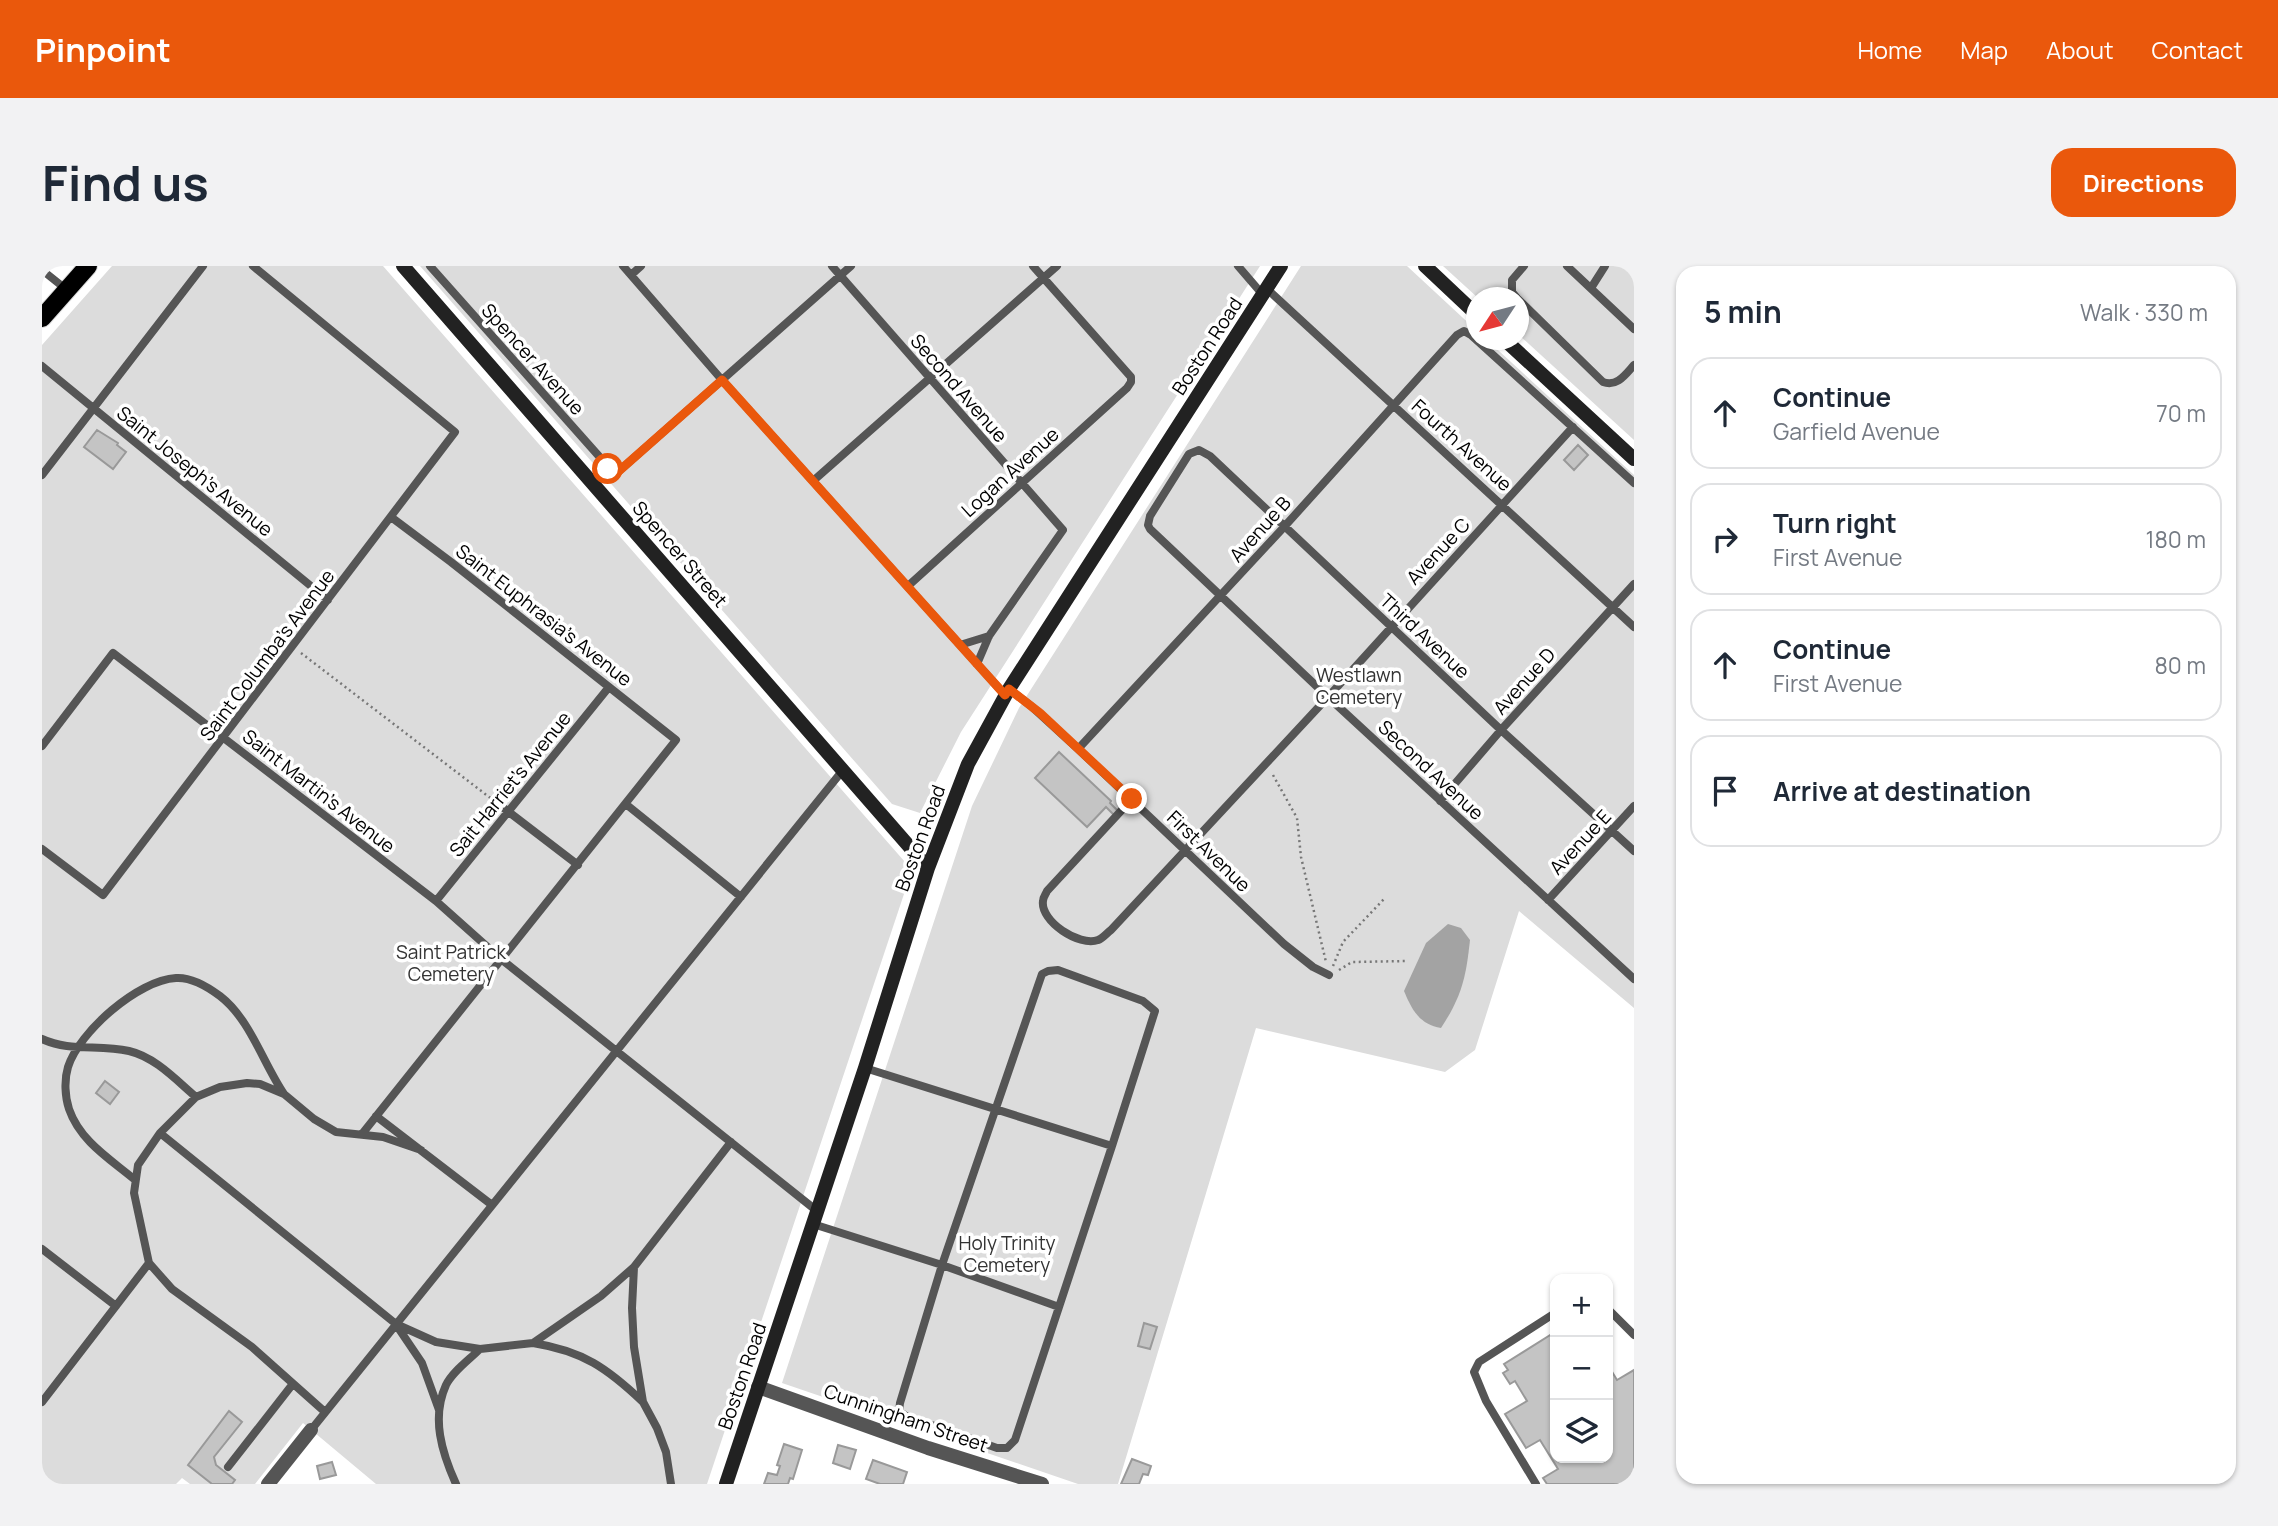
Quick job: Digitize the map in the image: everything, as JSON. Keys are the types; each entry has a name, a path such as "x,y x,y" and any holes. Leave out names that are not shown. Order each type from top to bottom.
{"main road":[{"path":"44,312 88,266"},
{"name":"Spencer Street","path":"403,266 928,868"},
{"name":"Boston Road","path":"726,1484 865,1068 928,868 968,764 1007,692 1281,266"},
{"path":"1425,266 1466,305"},
{"path":"1516,350 1634,459"}],"street":[{"name":"Cunningham Street","path":"758,1387 928,1448 1042,1484"},
{"path":"268,1484 311,1430"}],"lane":[{"path":"42,475 203,266"},
{"name":"Saint Columba's Avenue","path":"42,849 103,895 455,432 253,266"},
{"name":"Spencer Avenue","path":"430,266 613,472 619,471 722,380"},
{"name":"First Avenue","path":"623,266 977,664 1007,692 1040,713 1284,944 1313,967 1329,975"},
{"path":"631,275 641,266"},
{"name":"Second Avenue","path":"832,266 1063,530 989,636"},
{"path":"722,380 851,266"},
{"path":"1033,266 1043,278"},
{"path":"813,481 1057,266"},
{"name":"Fourth Avenue","path":"1238,266 1503,504 1634,627"},
{"path":"1512,287 1512,280 1524,266"},
{"path":"1567,266 1634,329"},
{"path":"1591,288 1605,266"},
{"path":"42,270 67,290"},
{"name":"Logan Avenue","path":"908,586 1131,382 1130,377 1043,278"},
{"path":"1529,309 1603,382 1617,382 1634,365"},
{"name":"Avenue B","path":"1078,749 1457,335 1464,331 1471,335 1573,427"},
{"name":"Saint Joseph's Avenue","path":"42,366 328,600"},
{"path":"1573,427 1634,483"},
{"name":"Avenue C","path":"1132,799 1048,891 1042,902 1045,912 1071,938 1098,940 1111,930 1328,697 1573,427"},
{"name":"Second Avenue","path":"1193,450 1150,516 1148,525 1328,697 1634,979"},
{"name":"Third Avenue","path":"1193,450 1210,456 1501,730 1634,851"},
{"name":"Saint Euphrasia's Avenue","path":"391,517 676,740 627,805"},
{"name":"Avenue D","path":"1440,801 1634,584"},
{"path":"960,645 989,636"},
{"path":"977,664 989,636"},
{"name":"Saint Martin's Avenue","path":"42,746 113,653 436,901 501,959 731,1142 815,1217"},
{"name":"Sait Harriet's Avenue","path":"436,901 505,809 609,687"},
{"path":"311,1430 843,770"},
{"path":"362,1134 627,805 741,897"},
{"name":"Avenue E","path":"1548,900 1634,806"},
{"path":"505,809 578,865"},
{"path":"1058,970 1143,1001 1155,1011 1015,1440 1007,1448 997,1448 906,1416 900,1411 900,1402 942,1265 998,1108 1042,974 1058,970"},
{"path":"134,1179 91,1143 81,1131 69,1108 66,1079 68,1067 78,1048 103,1020 132,995 164,980 179,978 209,988 222,997 244,1024 284,1094"},
{"path":"42,1039 58,1046 128,1051 141,1055 154,1062 196,1097"},
{"path":"865,1068 1112,1146"},
{"path":"325,1412 251,1348 172,1289 149,1263 134,1193 138,1165 160,1133 196,1097 220,1087 247,1083 260,1084 284,1094 325,1127 336,1132 396,1140 421,1150"},
{"path":"376,1116 492,1205"},
{"path":"160,1133 396,1324 436,1342 480,1349 533,1343 575,1352 613,1373 643,1402 657,1428 666,1452 671,1484"},
{"path":"533,1343 601,1296 635,1267 731,1142"},
{"path":"815,1217 1059,1307"},
{"path":"42,1249 116,1306"},
{"path":"42,1402 149,1263"},
{"path":"635,1267 632,1308 634,1347 643,1402"},
{"path":"1613,1314 1634,1335"},
{"path":"1536,1484 1486,1401 1474,1372 1479,1362 1550,1316"},
{"path":"396,1324 422,1363 439,1410"},
{"path":"456,1484 447,1464 439,1432 439,1410 447,1384 480,1349"},
{"path":"228,1467 292,1385"}],"path":[{"path":"293,647 505,809"},
{"path":"1267,763 1297,818 1301,857 1329,975"},
{"path":"1329,975 1343,942 1384,899"},
{"path":"1329,975 1352,962 1407,961"}],"green space":[{"name":"Saint Patrick Cemetery","path":"112,266 383,266 912,870 707,1484 376,1484 303,1423 255,1484 190,1484 182,1478 176,1484 42,1484 42,345"},
{"path":"420,266 1260,266 961,732 920,813 892,804"},
{"name":"Westlawn Cemetery","path":"1301,266 1407,266 1466,321 1466,350 1498,350 1634,475 1634,1008 1519,911 1475,1050 1445,1072 1256,1028 1118,1484 1078,1484 782,1383 972,806 1019,708"},
{"path":"1443,266 1634,266 1634,440 1529,344 1529,287 1466,287"}],"shaded area":[{"path":"1448,924 1461,928 1470,940 1462,986 1441,1028 1427,1023 1417,1015 1404,991 1426,943"}],"building":[{"path":"97,430 118,443 126,452 113,469 84,447"},
{"path":"1578,445 1588,455 1574,470 1564,460"},
{"path":"1059,752 1111,801 1118,811 1114,815 1106,807 1087,827 1035,778"},
{"path":"105,1081 119,1092 110,1104 96,1093"},
{"path":"1144,1323 1157,1327 1150,1349 1138,1346"},
{"path":"1550,1335 1550,1456 1540,1440 1526,1448 1505,1414 1527,1401 1515,1381 1510,1384 1503,1373 1508,1370 1504,1364"},
{"path":"1634,1370 1634,1484 1547,1484 1543,1478 1558,1469 1554,1463 1613,1463 1613,1373 1617,1380"},
{"path":"229,1411 242,1422 214,1457 216,1465 235,1480 232,1484 212,1484 188,1465"},
{"path":"784,1444 802,1450 793,1479 790,1478 788,1484 764,1484 768,1473 777,1475 780,1466 777,1465"},
{"path":"838,1445 856,1450 850,1469 833,1463"},
{"path":"1132,1459 1151,1466 1148,1475 1143,1474 1139,1484 1121,1484"},
{"path":"873,1460 907,1472 903,1484 880,1484 866,1479"},
{"path":"332,1462 336,1475 320,1479 317,1466"}],"route":[{"path":"608,469 619,471 722,380 1005,695 1009,689 1031,706 1132,799"}],"park label":[{"name":"Holy Trinity Cemetery","path":"1007,1254"}]}
